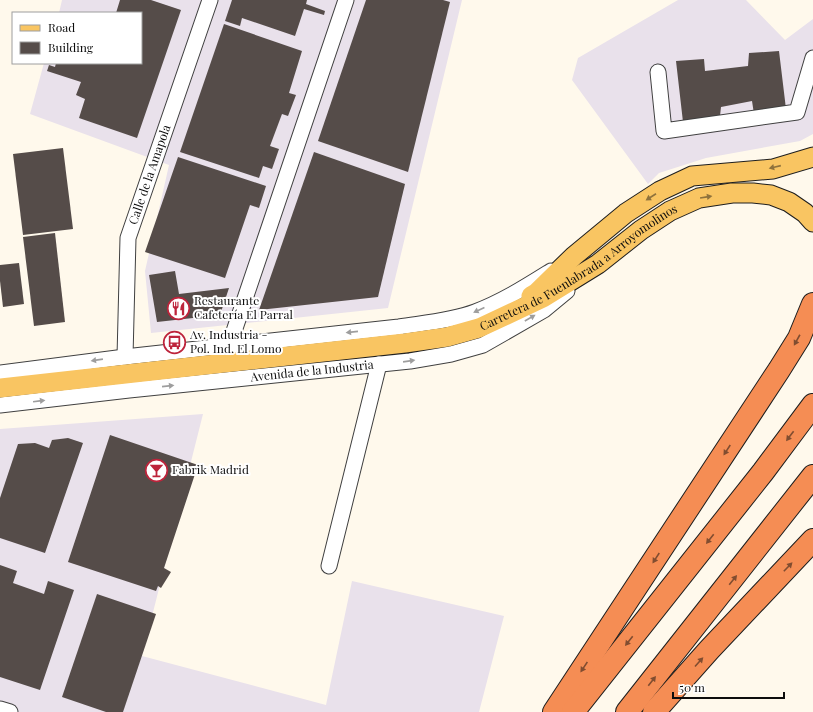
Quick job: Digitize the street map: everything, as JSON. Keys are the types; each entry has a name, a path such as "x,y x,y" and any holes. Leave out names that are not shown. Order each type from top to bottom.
{"highway":[{"path":"554,712 779,370 799,338 813,304"},
{"path":"573,712 759,478 813,405"},
{"path":"627,712 813,476"},
{"path":"654,712 709,650 813,540"}],"main road":[{"name":"Carretera de Fuenlabrada a Arroyomolinos","path":"479,328 536,293 574,256 626,213 660,191 692,176 773,169 813,157"},
{"name":"Carretera de Fuenlabrada a Arroyomolinos","path":"479,328 543,298 598,264 641,230 670,211 699,198 732,193 770,195 789,202 805,213 813,222"},
{"name":"Avenida de la Industria","path":"0,388 406,343 447,337 479,328"}],"street":[{"name":"Calle de la Amapola","path":"124,357 128,238 210,0"},
{"path":"229,346 346,0"},
{"path":"658,72 664,131 796,112 813,58"},
{"path":"0,373 124,357 399,327 440,321 474,312 524,288 574,256"},
{"name":"Avenida de la Industria","path":"0,405 410,361 451,354 483,345 544,310 598,264"},
{"path":"329,566 379,364"},
{"path":"0,709 10,712"}],"shaded area":[{"path":"62,0 462,0 388,308 151,333 145,271 169,165 30,114 44,64 142,64 142,12 59,12"},
{"path":"678,0 746,0 785,40 813,19 813,134 800,141 706,158 659,173 648,184 572,80 578,58"},
{"path":"203,414 142,656 326,705 352,581 504,616 479,712 0,712 0,429"}],"building":[{"path":"120,0 151,0 181,10 137,138 79,118 85,99 76,95 81,82 47,71 49,65 55,67 56,64 142,64 142,12 116,12"},
{"path":"232,0 307,0 306,4 325,11 324,15 304,9 295,36 242,18 240,26 225,21"},
{"path":"366,0 443,0 450,2 408,172 318,141"},
{"path":"224,24 302,51 289,93 296,95 288,116 282,114 270,146 279,149 272,169 263,166 259,178 180,152"},
{"path":"779,51 786,109 754,114 752,101 721,107 720,116 683,122 676,61 704,59 705,71 748,66 749,53"},
{"path":"63,148 73,229 23,235 13,154"},
{"path":"314,152 405,184 378,297 259,310"},
{"path":"178,157 266,186 259,208 250,205 225,278 145,252"},
{"path":"55,233 65,322 34,326 23,237"},
{"path":"19,263 24,304 3,307 0,265"},
{"path":"175,271 179,294 229,288 220,315 157,322 149,275"},
{"path":"110,435 198,465 164,568 171,572 161,588 158,586 156,591 68,562"},
{"path":"68,438 83,443 45,553 0,538 0,498 18,444 35,443 49,448 52,440"},
{"path":"0,565 17,571 13,583 44,594 48,581 74,590 40,690 0,677"},
{"path":"97,594 156,614 123,712 106,712 62,697"}],"place":[{"name":"Restaurante Cafetería El Parral","path":"179,308"},
{"name":"Av. Industria - Pol. Ind. El Lomo","path":"175,342"},
{"name":"Fabrik Madrid","path":"156,470"}]}
